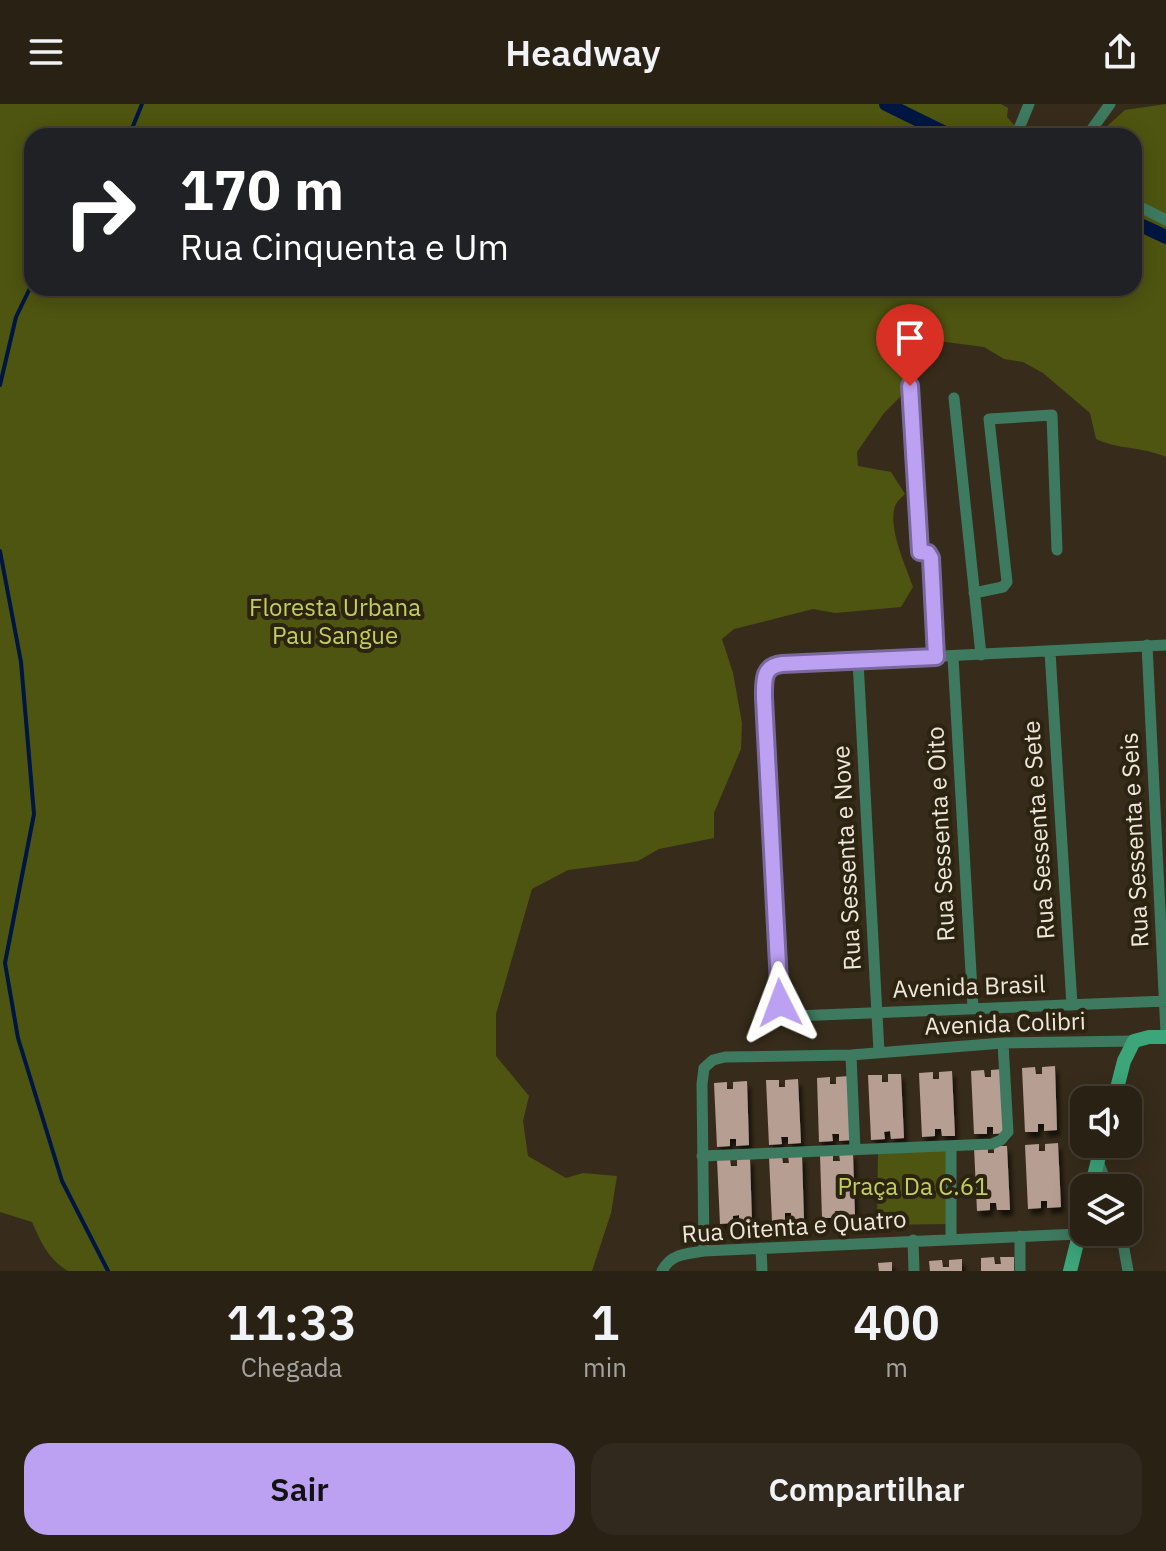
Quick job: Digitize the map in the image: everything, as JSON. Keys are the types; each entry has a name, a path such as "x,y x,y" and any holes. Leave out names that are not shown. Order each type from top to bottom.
{"main road":[{"path":"1118,1086 1124,1061 1134,1041 1166,1035"},
{"path":"1095,1174 1099,1158"},
{"path":"1070,1271 1076,1246"}],"street":[{"path":"1019,128 1029,104"},
{"path":"1093,128 1110,104"},
{"path":"1142,208 1166,220"},
{"path":"908,330 920,552 928,553 931,558 936,657"},
{"path":"954,398 981,655"},
{"path":"974,593 1003,587 1007,582 989,419 1052,415 1057,550"},
{"name":"Rua Sessenta e Seis","path":"1147,645 1166,1035"},
{"path":"858,661 1166,645"},
{"name":"Rua Sessenta e Sete","path":"1050,652 1072,1005"},
{"name":"Rua Sessenta e Oito","path":"953,657 973,1008"},
{"name":"Avenida Brasil","path":"858,661 782,664 770,667 765,673 780,1003 788,1013 795,1016 1165,1001"},
{"name":"Rua Sessenta e Nove","path":"858,661 879,1052"},
{"name":"Avenida Colibri","path":"702,1156 704,1068 707,1063 725,1057 851,1055 1003,1043 1134,1041"},
{"path":"704,1251 702,1156 992,1144 1008,1132 1003,1043"},
{"path":"851,1055 855,1150"},
{"path":"951,1146 951,1238"},
{"path":"1098,1161 1103,1174"},
{"name":"Rua Oitenta e Quatro","path":"662,1271 674,1257 704,1251 1070,1234"},
{"path":"1020,1236 1020,1271"},
{"path":"913,1240 914,1271"},
{"path":"1124,1246 1128,1271"},
{"path":"761,1248 762,1271"}],"green space":[{"name":"Floresta Urbana Pau Sangue","path":"0,104 1001,104 1008,108 1007,117 1017,128 24,128 24,296 1142,296 1142,128 1105,128 1125,110 1166,104 1166,457 1096,439 1090,413 1043,373 1023,362 1004,359 984,347 930,340 925,355 907,370 900,397 884,413 857,452 858,466 891,472 905,494 896,504 893,523 913,587 901,607 835,613 813,609 734,629 722,639 733,673 742,723 741,749 714,813 714,838 659,849 638,861 568,870 532,889 496,1014 496,1056 529,1096 523,1121 528,1156 566,1178 583,1173 617,1176 611,1213 592,1271 68,1271 50,1255 32,1222 0,1212"},
{"name":"Praça Da C.61","path":"949,1148 949,1224 877,1225 878,1151"}],"building":[{"path":"1055,1066 1057,1130 1044,1131 1044,1124 1038,1124 1038,1132 1025,1132 1022,1068 1035,1067 1036,1074 1042,1074 1042,1067"},
{"path":"1004,1069 1006,1133 993,1134 993,1127 987,1127 987,1134 974,1134 971,1071 984,1070 985,1077 991,1077 991,1070"},
{"path":"952,1071 955,1136 942,1136 941,1129 935,1129 935,1136 922,1137 919,1073 933,1072 933,1079 939,1079 939,1072"},
{"path":"888,1074 901,1074 904,1138 891,1139 890,1131 884,1132 885,1139 871,1140 868,1075 882,1075 882,1082 888,1082"},
{"path":"849,1076 852,1140 839,1141 839,1134 832,1134 833,1141 819,1142 817,1078 830,1077 830,1084 836,1084 836,1077"},
{"path":"798,1079 801,1143 788,1144 788,1137 781,1137 782,1144 769,1145 766,1080 779,1080 779,1087 785,1087 785,1080"},
{"path":"747,1081 749,1145 736,1146 736,1139 730,1139 730,1146 717,1147 714,1083 727,1082 727,1089 733,1089 733,1082"},
{"path":"1058,1143 1061,1207 1047,1208 1047,1201 1041,1201 1041,1208 1028,1209 1025,1145 1039,1144 1039,1151 1045,1151 1045,1144"},
{"path":"988,1146 988,1153 994,1153 994,1146 1007,1146 1010,1210 997,1210 996,1203 990,1203 990,1210 977,1211 974,1147"},
{"path":"853,1153 855,1217 842,1218 842,1211 835,1211 836,1218 822,1218 820,1155 833,1154 833,1161 840,1161 839,1154"},
{"path":"802,1155 804,1220 791,1220 791,1213 785,1213 785,1220 772,1221 769,1157 782,1156 783,1163 789,1163 788,1156"},
{"path":"750,1158 752,1222 739,1223 739,1215 733,1216 733,1223 720,1224 717,1159 730,1159 731,1166 737,1166 737,1159"},
{"path":"994,1257 995,1264 1001,1264 1000,1257 1014,1257 1014,1271 981,1271 981,1258"},
{"path":"962,1259 962,1271 930,1271 929,1261 942,1260 943,1267 949,1267 949,1260"},
{"path":"892,1262 892,1271 879,1271 878,1263"}],"waterway":[{"path":"132,128 142,104"},
{"path":"886,104 935,128"},
{"path":"1142,226 1166,237"},
{"path":"0,385 16,317 26,296"},
{"path":"0,551 21,662 34,814 5,963 18,1038 62,1181 108,1271"}],"route":[{"path":"780,1003 765,673 770,667 782,664 936,657 931,558 928,553 920,552 910,386"}]}
